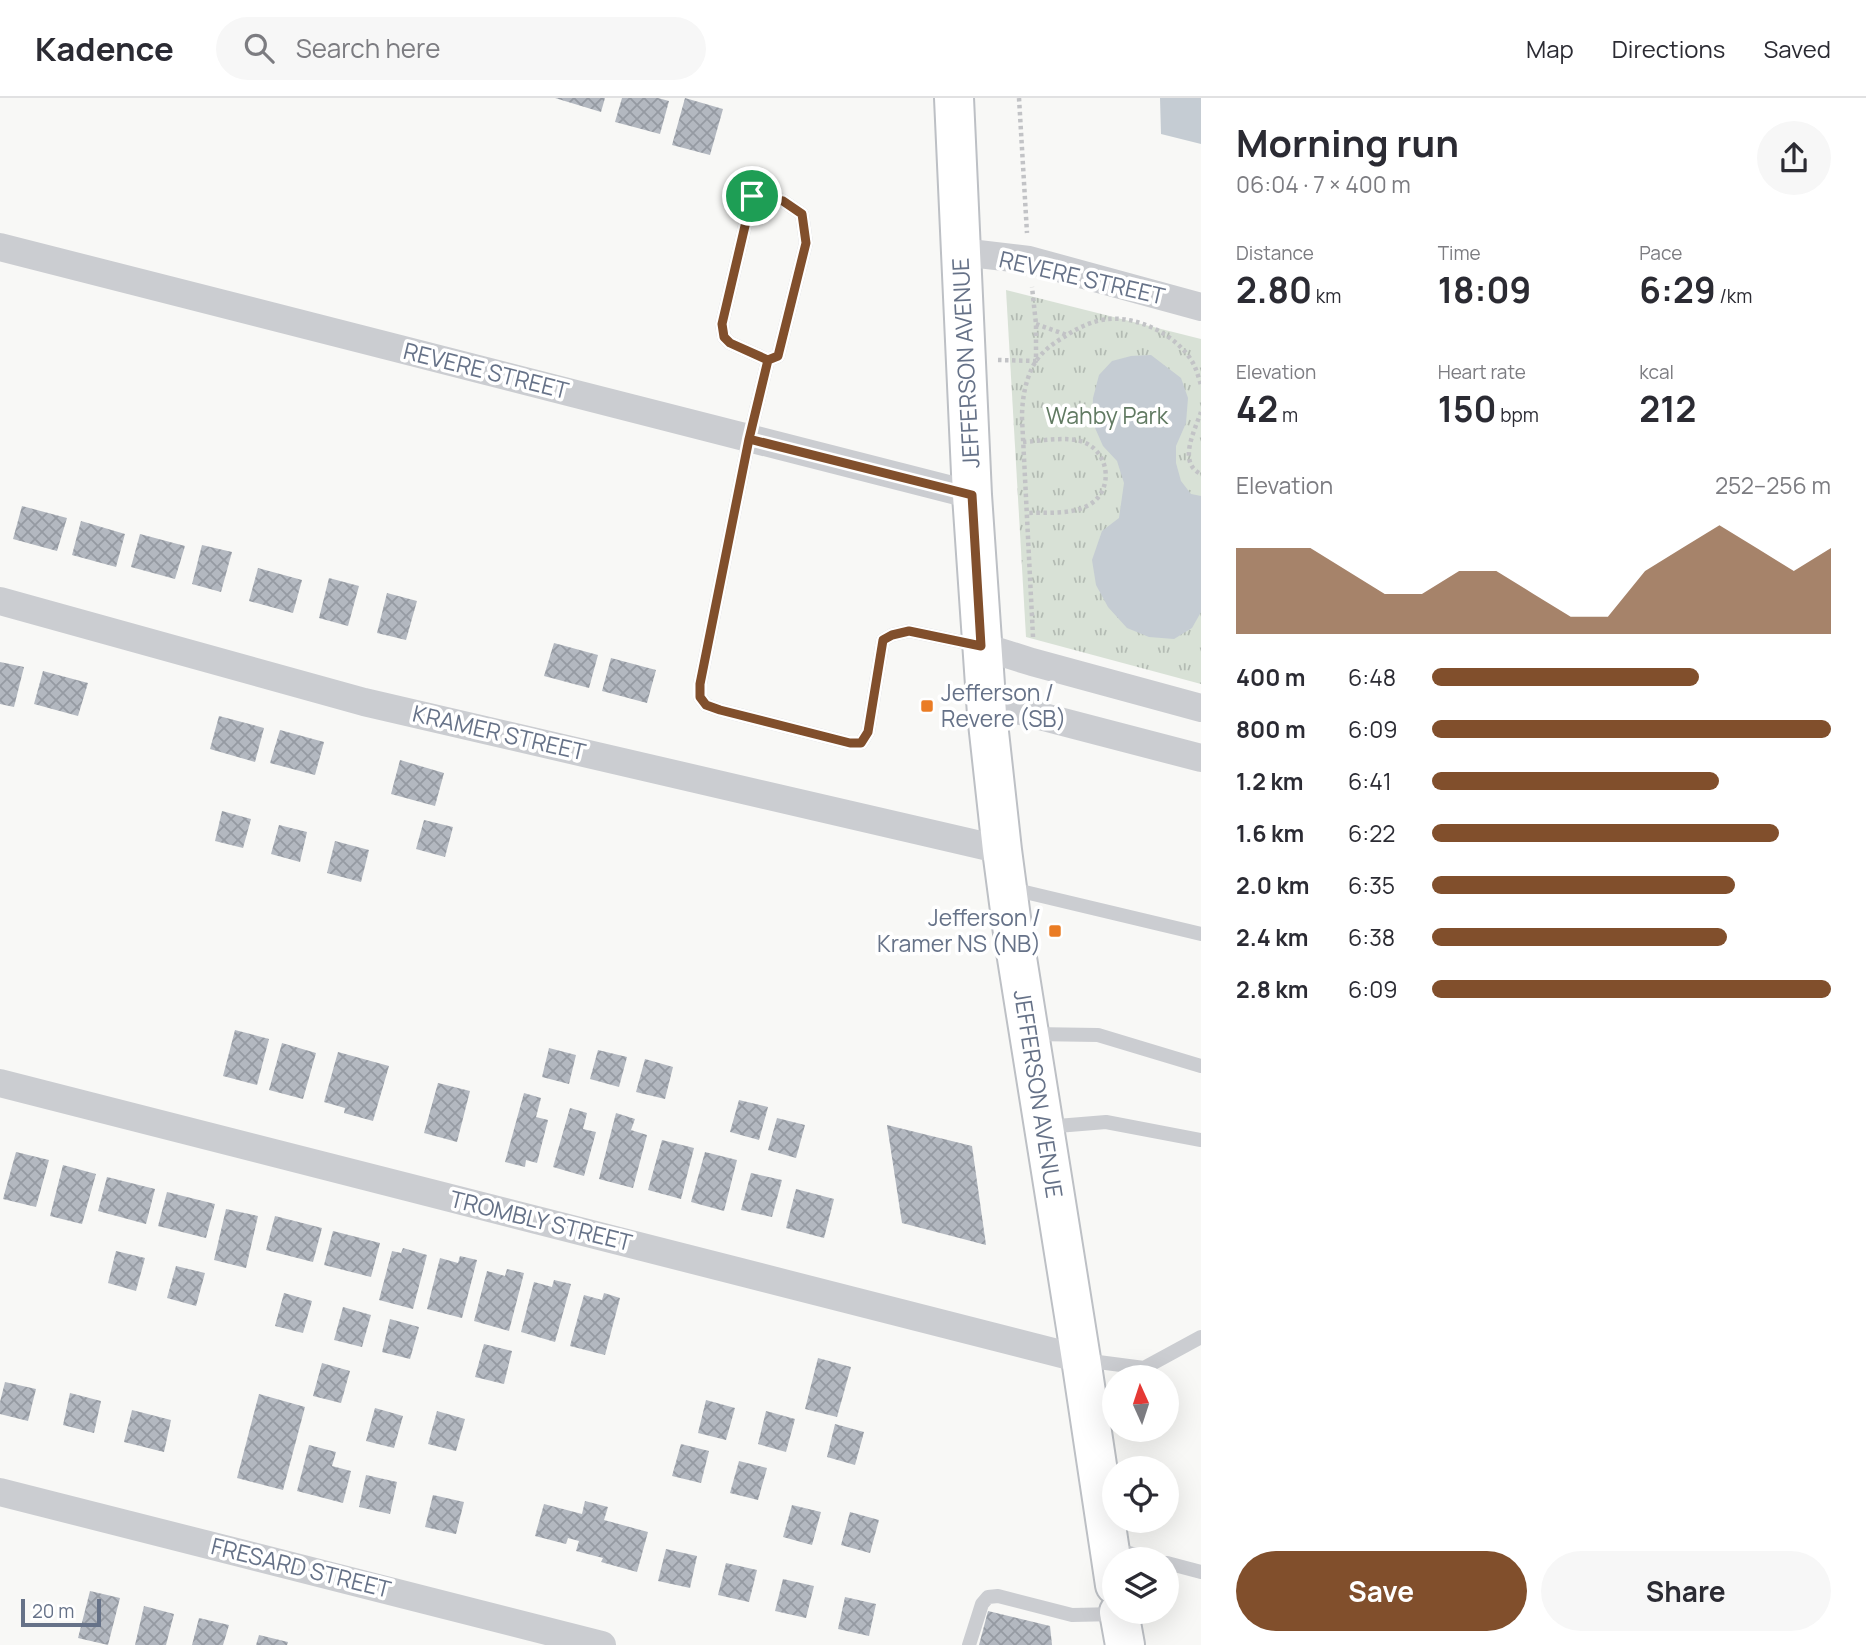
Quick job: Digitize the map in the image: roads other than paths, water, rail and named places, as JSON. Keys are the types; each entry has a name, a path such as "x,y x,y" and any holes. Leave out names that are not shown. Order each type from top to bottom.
{"main road":[{"name":"JEFFERSON AVENUE","path":"954,98 972,495 986,702 1007,888 1108,1547"}],"street":[{"name":"REVERE STREET","path":"0,247 972,495"},
{"name":"REVERE STREET","path":"961,252 1028,260 1201,307"},
{"name":"KRAMER STREET","path":"0,601 364,702 1002,850"},
{"path":"981,646 1201,708"},
{"path":"986,702 1201,758"},
{"name":"TROMBLY STREET","path":"0,1083 1081,1359"},
{"name":"FRESARD STREET","path":"0,1492 602,1645"}],"lane":[{"path":"752,196 783,201 802,214 806,243 778,356 768,360 730,343 724,337 722,324 752,196"},
{"path":"768,360 749,439 700,684 700,697 706,705 720,710 850,743 861,743 868,732 883,640 909,631 981,646"},
{"path":"1007,888 1201,934"},
{"path":"1029,1034 1098,1035 1201,1066"},
{"path":"1043,1127 1106,1122 1201,1140"},
{"path":"1081,1359 1144,1368 1201,1338"},
{"path":"1179,1566 1201,1572"},
{"path":"969,1645 982,1604 988,1597 998,1596 1072,1615 1102,1614"}],"place":[{"name":"Jefferson / Revere (SB)","path":"927,706"},
{"name":"Jefferson / Kramer NS (NB)","path":"1055,931"}],"park label":[{"name":"Wahby Park","path":"1107,416"}]}
